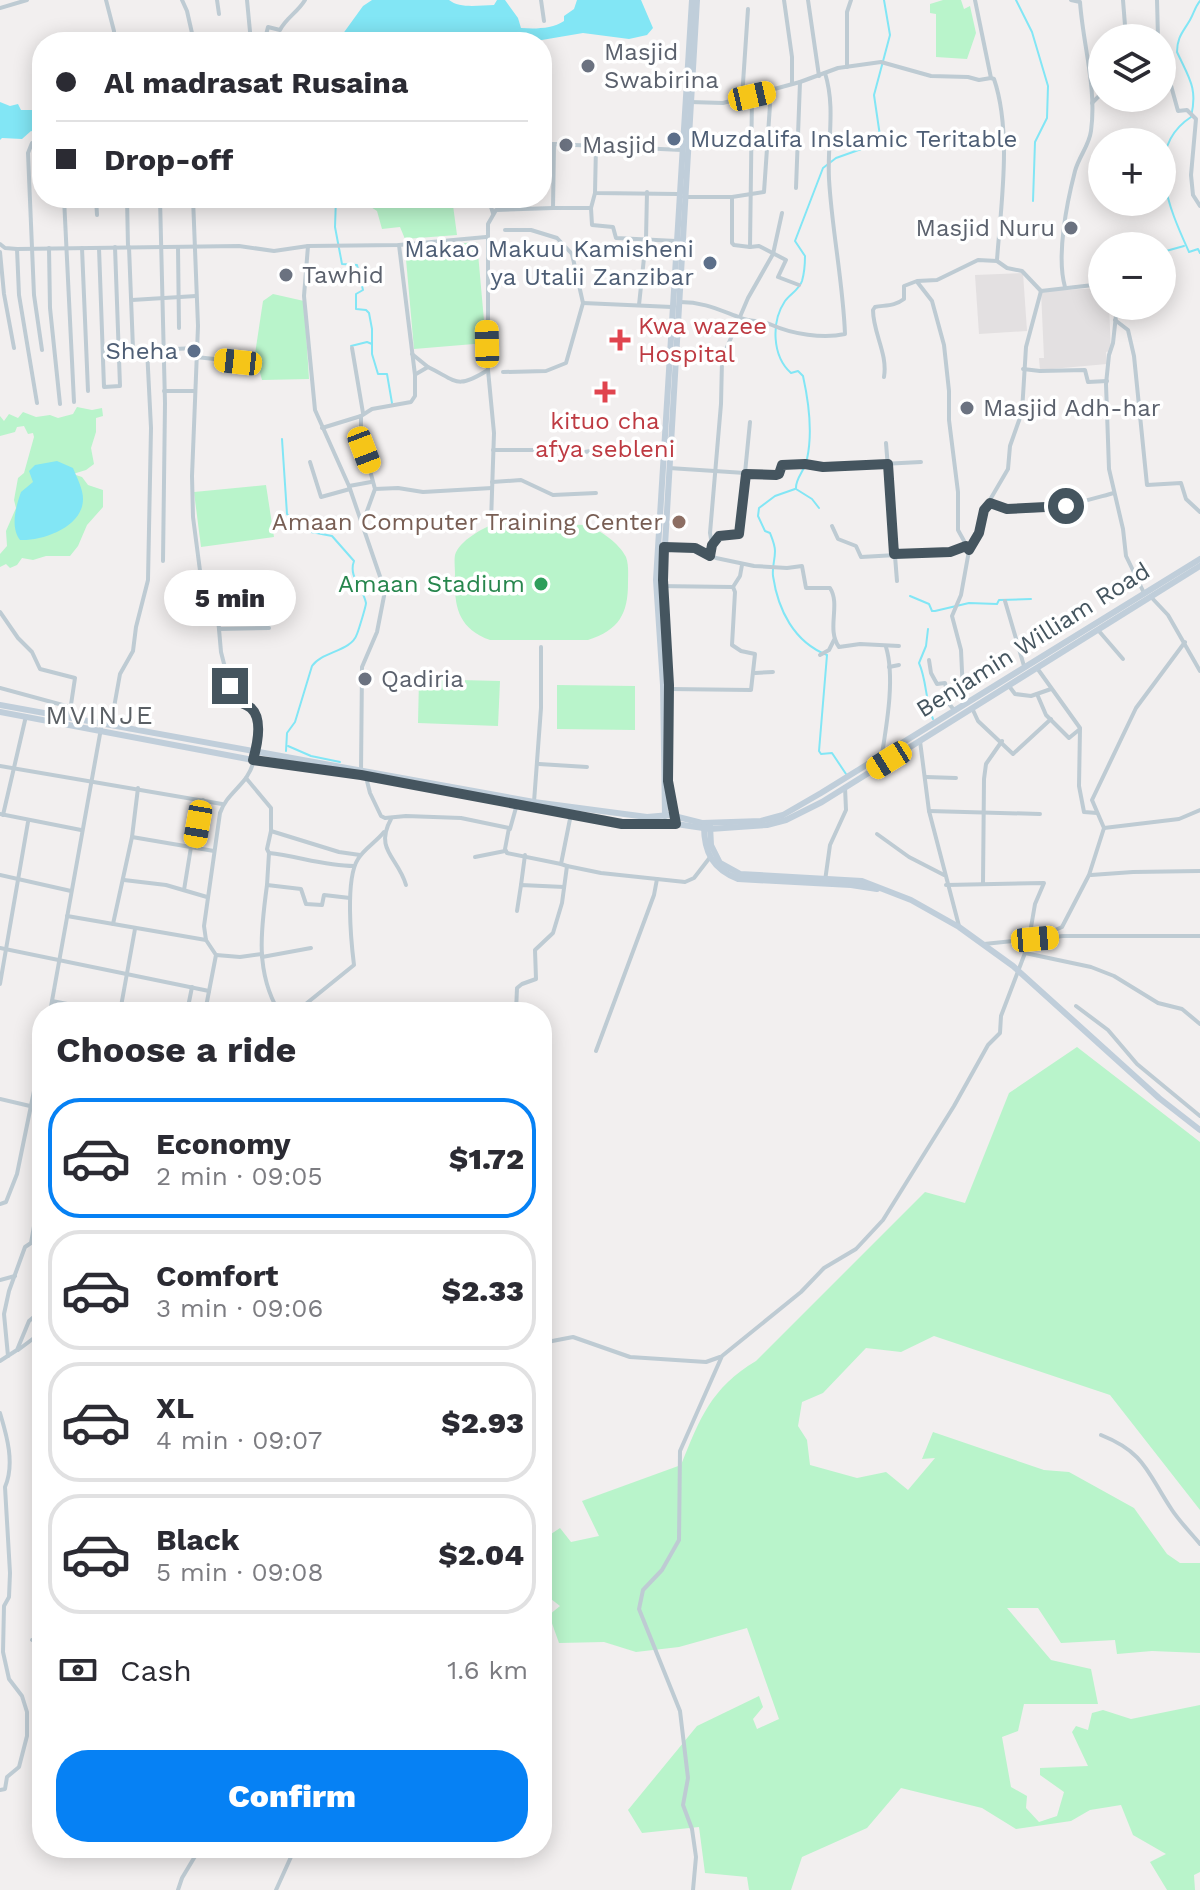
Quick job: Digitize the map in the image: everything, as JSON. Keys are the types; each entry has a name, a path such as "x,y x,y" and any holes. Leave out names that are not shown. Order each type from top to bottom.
{"main road":[{"path":"675,820 668,781 669,689 660,586 675,358 676,241 690,102 695,0"},
{"path":"666,823 660,586 663,452 676,304 682,150 695,0"},
{"name":"Benjamin William Road","path":"707,826 752,823 783,815 954,710 1009,686 1098,630 1200,559"},
{"name":"Benjamin William Road","path":"363,774 534,802 647,817 665,815 707,826 767,825 786,820 845,787 920,741 1024,666 1200,566"},
{"path":"0,705 254,756"},
{"path":"0,712 363,774"},
{"name":"Benjamin William Road","path":"363,774 622,824 675,820"},
{"path":"707,826 712,855 724,873 738,879 825,881 889,891 959,927 1018,971 1159,1098 1200,1130"}],"street":[{"path":"0,8 27,0"},
{"path":"106,0 114,32"},
{"path":"182,0 192,32"},
{"path":"217,0 219,14"},
{"path":"247,0 250,32"},
{"path":"267,32 268,27 280,30 299,11 305,0"},
{"path":"541,0 544,21"},
{"path":"784,0 792,57 792,83"},
{"path":"583,303 711,305 777,329 825,336 845,334 833,229 829,164 831,111 808,0"},
{"path":"847,67 847,12 851,0"},
{"path":"975,0 991,78 999,95 1004,132 997,261"},
{"path":"1071,0 1088,0"},
{"path":"1123,0 1125,24"},
{"path":"1157,0 1158,24"},
{"path":"1080,2 1088,69"},
{"path":"742,98 748,9"},
{"path":"690,102 723,103 847,67 881,62 931,76 991,78"},
{"path":"796,188 800,82"},
{"path":"595,193 647,192 732,197 764,191 770,105 767,92"},
{"path":"750,247 752,96"},
{"path":"1176,105 1178,111 1187,110 1197,124 1191,175 1193,195 1200,206"},
{"path":"1065,287 1063,258 1068,208 1075,171 1089,143 1091,112"},
{"path":"32,143 28,153 34,295 42,350"},
{"path":"553,208 554,144 682,150"},
{"path":"596,145 595,193 591,208 594,226 613,227 616,238 676,241"},
{"path":"639,305 647,192"},
{"path":"732,197 732,243 759,246 786,260 778,278 799,285"},
{"path":"64,208 74,402"},
{"path":"97,208 97,215"},
{"path":"127,208 133,349"},
{"path":"160,208 163,561"},
{"path":"193,208 197,348 192,476 194,530 202,586 218,618 222,660 233,699 247,705 256,715 258,734 246,778 223,804 214,851 204,926 206,940 216,955 207,1002"},
{"path":"491,208 493,213 486,237 493,450 491,522"},
{"path":"493,213 510,209 591,208"},
{"path":"710,556 722,359 757,281 773,254 782,213"},
{"path":"503,372 546,371 566,363 583,303 572,254 557,238 531,230 505,230"},
{"path":"0,244 5,248 17,249 239,246 271,251 308,246 399,245 486,237"},
{"path":"322,428 413,401 415,375 399,245"},
{"path":"308,246 309,265 304,281 315,410 350,487 385,591 377,632 362,667 363,774 381,816 391,819 406,816 461,818 510,829"},
{"path":"99,248 104,387 116,388 120,386 120,350 115,247"},
{"path":"178,247 179,328"},
{"path":"49,248 50,308 60,404"},
{"path":"82,248 88,391"},
{"path":"17,249 19,295 37,403"},
{"path":"0,252 14,348"},
{"path":"884,377 886,367 873,310 902,301 904,286 917,281 931,282 978,260 997,261 1007,268 1022,271 1041,291"},
{"path":"917,281 932,301 944,345 958,492 958,530 967,548"},
{"path":"1041,291 1088,285"},
{"path":"1041,291 1028,338 1023,369 1022,412 1010,446 1008,469 984,510 979,533 967,548 961,595 952,616 961,650 963,693 978,721 1016,753 1051,719"},
{"path":"132,300 196,296"},
{"path":"1115,320 1107,381 1109,469 1126,556 1147,594 1168,615 1200,671"},
{"path":"1115,320 1128,330 1134,356 1147,485 1181,483 1186,499 1200,512"},
{"path":"103,352 197,348"},
{"path":"352,348 362,415 361,437 375,489"},
{"path":"111,725 120,674 133,651 148,580 151,428 147,349"},
{"path":"412,354 452,382 471,380 488,370"},
{"path":"196,357 242,362"},
{"path":"675,358 722,359"},
{"path":"415,375 428,367"},
{"path":"1023,369 1085,370 1088,382 1107,381"},
{"path":"164,391 194,391"},
{"path":"712,545 719,536 739,534 750,422"},
{"path":"886,443 897,581"},
{"path":"493,450 579,453 614,447 663,452"},
{"path":"310,462 321,497 371,482"},
{"path":"669,468 776,475 782,465 823,467 921,462"},
{"path":"375,489 398,488 423,492 521,480 553,495 596,493"},
{"path":"362,524 375,489"},
{"path":"990,503 1007,509 1044,508 1066,506 1114,493"},
{"path":"832,526 840,540 856,546 858,556 950,552 967,548"},
{"path":"664,547 695,548 710,556 742,564 772,568 802,566 806,588 830,588 834,594 834,640 839,647 860,644 899,646"},
{"path":"733,587 740,576 742,564"},
{"path":"660,586 733,587"},
{"path":"669,689 750,690 755,673 755,654 732,645 733,587"},
{"path":"1005,601 1024,666"},
{"path":"0,612 32,652 40,669 75,678 69,718"},
{"path":"219,629 269,628"},
{"path":"1098,630 1123,659"},
{"path":"823,654 834,640"},
{"path":"1032,939 1062,927 1089,875 1104,828 1092,796 1125,726 1148,689 1185,642"},
{"path":"534,802 539,764 541,647"},
{"path":"882,754 889,667 886,647"},
{"path":"929,660 933,679 937,684 945,683 954,710"},
{"path":"889,667 899,665"},
{"path":"1037,668 1080,728 1080,800 1084,812 1097,813"},
{"path":"755,673 773,672"},
{"path":"1009,686 1015,694 1031,696 1051,689"},
{"path":"0,688 70,707"},
{"path":"1037,694 1051,719 1069,738 1080,728"},
{"path":"26,716 2,815 81,830"},
{"path":"57,1002 52,1001 101,727"},
{"path":"920,741 929,811 959,927"},
{"path":"983,883 986,764 1002,741"},
{"path":"539,764 587,767"},
{"path":"0,766 223,804"},
{"path":"926,777 956,778"},
{"path":"246,778 271,808 267,885 260,938 267,989 274,1002"},
{"path":"825,881 830,845 846,810 845,787"},
{"path":"113,924 132,837 138,788"},
{"path":"184,890 203,800"},
{"path":"505,851 517,804"},
{"path":"1104,828 1179,819 1200,810"},
{"path":"929,811 1040,814"},
{"path":"516,1002 517,988 536,979 535,950 553,933 564,887 571,814"},
{"path":"308,1002 354,965 349,926 354,866 360,855 377,842 391,819"},
{"path":"0,984 3,949 28,822"},
{"path":"271,831 339,852 360,855"},
{"path":"384,832 389,857 401,870 406,885"},
{"path":"877,834 909,857 944,875"},
{"path":"132,837 214,851"},
{"path":"475,857 505,851 564,865 685,882 694,878 712,855"},
{"path":"269,853 337,866 354,866"},
{"path":"517,911 525,855"},
{"path":"1089,875 1200,871"},
{"path":"0,875 71,891"},
{"path":"596,1051 654,895 657,879"},
{"path":"124,880 166,885 207,897"},
{"path":"552,1341 573,1337 630,1357 706,1362 722,1356 801,1292 824,1268 856,1249 883,1220 988,1045 1000,1033 1001,1016 1032,939 1035,904 1044,883 946,885"},
{"path":"267,885 301,889 306,904 322,905 324,895 351,898"},
{"path":"521,885 564,887"},
{"path":"66,916 206,940"},
{"path":"122,1002 135,929"},
{"path":"984,944 1063,936 1200,936"},
{"path":"216,955 262,956 311,948"},
{"path":"3,949 209,991"},
{"path":"1025,953 1091,967 1114,976 1158,1003 1182,1009 1200,1024"},
{"path":"189,1002 192,987"},
{"path":"1076,1006 1108,1030 1137,1064 1200,1116"},
{"path":"0,1204 6,1202 17,1174 32,1097"},
{"path":"0,1099 30,1106"},
{"path":"8,1356 2,1311 25,1247 31,1243 32,1237"},
{"path":"0,1280 15,1276"},
{"path":"17,1350 32,1318"},
{"path":"0,1361 32,1339"},
{"path":"693,1890 696,1857 692,1829 683,1805 688,1778 680,1711 639,1609 645,1586 662,1570 679,1540 680,1451 722,1356"},
{"path":"0,1413 6,1432 11,1478 5,1487 10,1573 2,1623 3,1652 9,1679 22,1696 27,1712 27,1736 19,1767 7,1777 5,1789 0,1790"},
{"path":"1101,1435 1122,1443 1148,1467 1173,1511 1200,1544"},
{"path":"178,1890 194,1858"},
{"path":"276,1890 290,1858"}],"shaded area":[{"path":"1023,273 1027,331 979,334 975,275"},
{"path":"1088,289 1088,320 1110,320 1111,351 1106,352 1107,364 1040,370 1039,358 1044,358 1041,291"}],"green space":[{"path":"961,0 964,9 970,6 976,33 967,59 936,57 936,14 930,13 930,4"},
{"path":"372,208 453,208 457,235 405,239 400,227 382,229 377,211"},
{"path":"477,242 486,343 414,349 405,248"},
{"path":"273,294 304,301 309,379 262,380 255,354 263,301"},
{"path":"77,407 102,408 103,416 96,418 91,448 94,464 73,474 82,477 88,485 103,490 103,507 87,525 70,556 46,556 33,560 22,558 10,568 6,564 0,567 0,554 7,546 6,531 16,508 14,500 18,478 24,473 34,437 33,433 28,434 24,426 0,436 0,416 4,421 9,414 18,418 23,412 36,417 50,415 58,418 73,414"},
{"path":"266,485 274,537 201,547 194,492"},
{"name":"Amaan Stadium","path":"495,523 587,525 609,538 623,552 628,563 628,594 620,619 607,631 588,640 490,640 470,629 457,605 455,555 466,540"},
{"path":"419,679 500,681 498,726 418,723"},
{"path":"557,685 635,686 635,730 557,729"},
{"path":"1077,1047 1200,1142 1200,1510 1110,1395 934,1336 901,1352 866,1348 823,1393 802,1402 798,1426 807,1440 810,1465 857,1478 886,1472 908,1490 935,1458 922,1459 933,1432 1044,1470 1069,1472 1134,1508 1167,1554 1180,1563 1200,1563 1200,1653 1152,1651 1117,1654 1115,1640 1061,1643 1038,1608 1007,1608 1051,1660 1091,1669 1098,1704 1024,1704 1018,1731 1002,1737 1011,1787 1027,1796 1026,1808 1039,1822 1057,1816 1064,1792 1040,1775 1040,1768 1088,1766 1072,1732 1076,1726 1088,1730 1092,1713 1103,1710 1131,1719 1200,1705 1200,1872 1194,1875 1195,1890 1167,1890 1150,1862 1166,1854 1133,1835 1121,1805 1090,1810 1071,1821 1016,1829 982,1808 901,1788 867,1828 802,1857 791,1890 749,1890 747,1877 705,1873 699,1827 642,1833 628,1810 697,1726 759,1696 763,1707 753,1719 757,1729 779,1719 747,1628 679,1647 636,1652 604,1642 559,1643 552,1623 552,1613 560,1606 552,1600 552,1533 560,1528 571,1542 599,1536 582,1501 681,1465 701,1419 718,1393 756,1361 925,1192 965,1203 1009,1093"}],"water":[{"path":"372,0 449,0 470,6 494,5 497,0 505,0 521,28 532,28 549,27 564,21 564,16 574,9 577,0 641,0 653,28 647,35 629,39 583,33 552,38 552,32 344,32 363,6"},
{"path":"0,102 10,106 18,104 21,110 32,110 32,131 22,139 0,140"},
{"path":"57,461 73,468 82,491 81,509 69,525 60,530 40,538 20,540 15,529 15,516 21,492 33,482 29,471 35,465"}],"waterway":[{"path":"819,508 812,499 796,489 809,449 808,407 803,376 798,371 791,373 780,358 776,338 777,319 785,301 802,281 805,256 795,241 823,168 836,158 867,147 880,136 874,95 890,35 884,0"},
{"path":"1016,0 1032,32 1048,86 1047,118 1035,142 1033,201"},
{"path":"1200,1 1177,47 1193,91 1191,117 1176,130 1167,146 1164,163 1164,181 1174,218 1189,252 1198,249 1200,253"},
{"path":"336,208 335,227 342,264 357,265 363,290 356,294 356,309 369,313 372,354 378,374 387,374 392,403"},
{"path":"1176,248 1184,246"},
{"path":"351,346 367,342 372,344"},
{"path":"282,439 287,514 306,531 332,536 354,561 354,577 366,603 354,640 312,666 295,722 287,733 286,751"},
{"path":"795,489 775,496 759,508 758,516 774,544 773,576 784,613 805,642 827,655 819,751 821,754 832,753 846,774"},
{"path":"910,596 929,604 932,611 969,603 997,604 999,600 1031,599"},
{"path":"928,629 926,646 919,663 933,719"},
{"path":"288,746 311,756 340,762"}],"place":[{"name":"Masjid Swabirina","path":"588,66"},
{"name":"Muzdalifa Inslamic Teritable","path":"674,139"},
{"name":"Masjid","path":"566,145"},
{"name":"Masjid Nuru","path":"1071,228"},
{"name":"Makao Makuu Kamisheni ya Utalii Zanzibar","path":"710,263"},
{"name":"Tawhid","path":"286,275"},
{"name":"Kwa wazee Hospital","path":"620,340"},
{"name":"Sheha","path":"194,351"},
{"name":"kituo cha afya sebleni","path":"605,392"},
{"name":"Masjid Adh-har","path":"967,408"},
{"name":"Amaan Computer Training Center","path":"679,522"},
{"name":"Amaan Stadium","path":"541,584"},
{"name":"Qadiria","path":"365,679"}],"district":[{"name":"MVINJE","path":"100,715"}],"route":[{"path":"230,686 233,699 247,705 256,715 258,734 253,760 361,775 622,824 676,824 668,781 669,685 664,547 695,548 710,556 716,538 724,534 739,534 746,474 776,475 782,465 795,463 823,467 888,464 894,554 950,552 966,546 969,550 979,533 984,510 990,503 1007,509 1066,506"}]}
